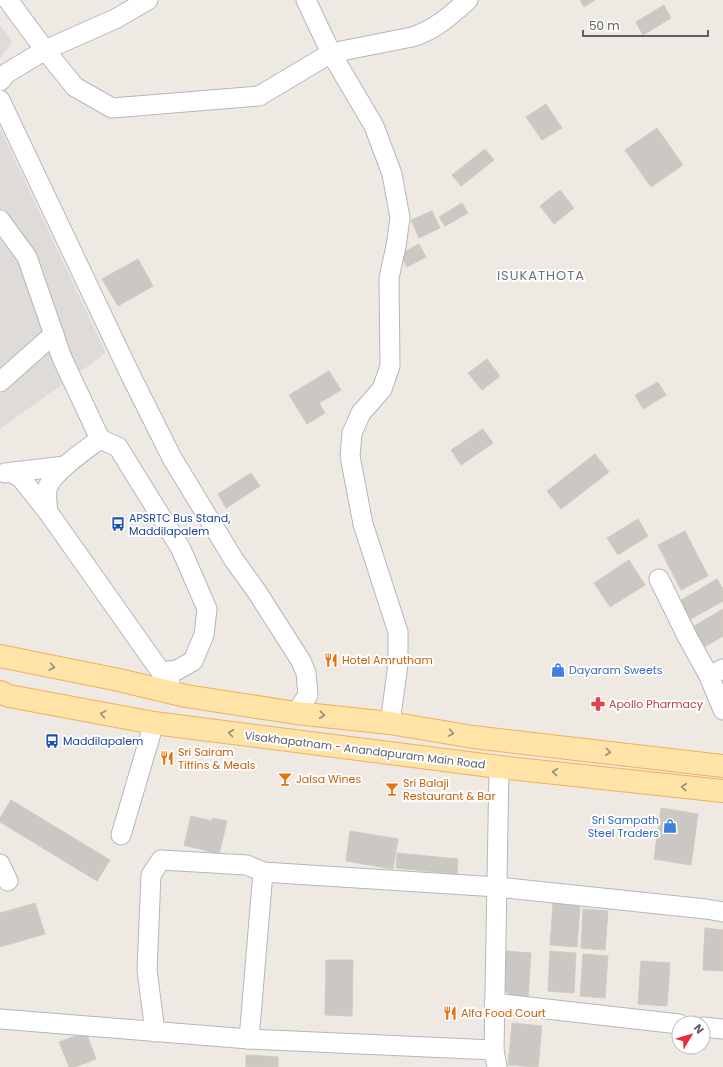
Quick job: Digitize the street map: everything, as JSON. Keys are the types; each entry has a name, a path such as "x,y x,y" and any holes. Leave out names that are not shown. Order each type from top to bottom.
{"main road":[{"path":"0,656 119,680 186,696 296,713 390,723 473,737 723,766"},
{"name":"Visakhapatnam - Anandapuram Main Road","path":"3,696 154,723 499,767 723,791"}],"street":[{"path":"8,0 75,87 112,108 259,96 331,53 412,37 423,33 436,26 468,0"},
{"path":"0,80 7,73 45,50 115,19 148,0"},
{"path":"306,0 331,53 374,126 392,174 400,218 396,246 388,278 390,366 382,389 361,413 352,433 350,456 363,524 398,632 398,664 390,723"},
{"path":"0,100 172,458 234,560 302,662 306,673 308,695 296,713"},
{"path":"0,220 27,257 62,358 100,439 118,447 181,549 207,609 204,635 193,661 177,670 161,672"},
{"path":"0,382 54,334"},
{"path":"48,512 47,488 54,478 65,466 100,439"},
{"path":"6,473 65,466"},
{"path":"6,473 21,478 48,512 161,672 186,696"},
{"path":"659,579 688,638 716,672 723,710"},
{"path":"121,835 154,723"},
{"path":"0,1020 496,1059 494,1004 499,767"},
{"path":"155,1032 147,970 151,875 161,860 247,865 263,872 497,887 723,912"},
{"path":"0,864 8,881"},
{"path":"249,1039 263,872"},
{"path":"494,1004 671,1023"},
{"path":"711,1028 723,1029"}],"shaded area":[{"path":"0,25 12,42 0,59"},
{"path":"0,128 106,353 0,429"}],"building":[{"path":"580,0 595,0 584,7"},
{"path":"664,5 671,18 643,35 636,22"},
{"path":"546,104 562,128 542,140 526,117"},
{"path":"657,128 683,165 651,187 625,150"},
{"path":"485,149 494,160 461,186 452,175"},
{"path":"560,190 574,208 554,224 540,206"},
{"path":"462,203 468,213 445,226 439,217"},
{"path":"432,211 440,228 419,238 411,220"},
{"path":"419,244 426,257 407,267 400,254"},
{"path":"138,259 153,286 118,306 102,279"},
{"path":"487,359 500,376 482,390 468,373"},
{"path":"329,371 341,390 319,403 325,413 307,424 289,395"},
{"path":"658,382 666,395 643,409 635,395"},
{"path":"483,429 493,443 461,465 451,450"},
{"path":"595,454 609,472 561,509 547,491"},
{"path":"251,473 260,486 226,508 218,494"},
{"path":"638,519 648,536 618,555 607,538"},
{"path":"685,531 708,576 681,590 658,545"},
{"path":"629,560 645,585 610,607 594,583"},
{"path":"717,579 723,589 723,601 689,620 678,602"},
{"path":"723,609 723,636 703,648 691,628"},
{"path":"11,800 110,860 97,881 0,822 0,818"},
{"path":"661,808 698,814 691,865 654,859"},
{"path":"191,816 212,821 213,818 227,821 219,854 184,845"},
{"path":"350,831 398,839 393,869 346,861"},
{"path":"397,853 458,859 457,874 396,868"},
{"path":"35,903 45,934 0,947 0,913"},
{"path":"553,903 580,905 577,947 550,945"},
{"path":"583,909 608,911 605,950 581,948"},
{"path":"705,928 723,930 723,971 703,970"},
{"path":"506,951 531,953 528,998 512,997 504,989"},
{"path":"550,951 576,953 574,993 548,991"},
{"path":"583,954 608,956 605,998 580,996"},
{"path":"326,960 353,960 352,1016 325,1015"},
{"path":"641,961 670,963 667,1006 638,1004"},
{"path":"512,1023 542,1026 538,1067 508,1065"},
{"path":"86,1032 96,1059 75,1067 69,1067 59,1042"},
{"path":"246,1055 278,1057 278,1067 246,1067"}],"place":[{"name":"APSRTC Bus Stand, Maddilapalem","path":"118,524"},
{"name":"Hotel Amrutham","path":"331,660"},
{"name":"Dayaram Sweets","path":"558,670"},
{"name":"Apollo Pharmacy","path":"598,704"},
{"name":"Maddilapalem","path":"52,741"},
{"name":"Sri Sairam Tiffins & Meals","path":"167,758"},
{"name":"Jalsa Wines","path":"285,779"},
{"name":"Sri Balaji Restaurant & Bar","path":"392,789"},
{"name":"Sri Sampath Steel Traders","path":"670,826"},
{"name":"Alfa Food Court","path":"450,1013"}],"district":[{"name":"ISUKATHOTA","path":"541,275"}]}
